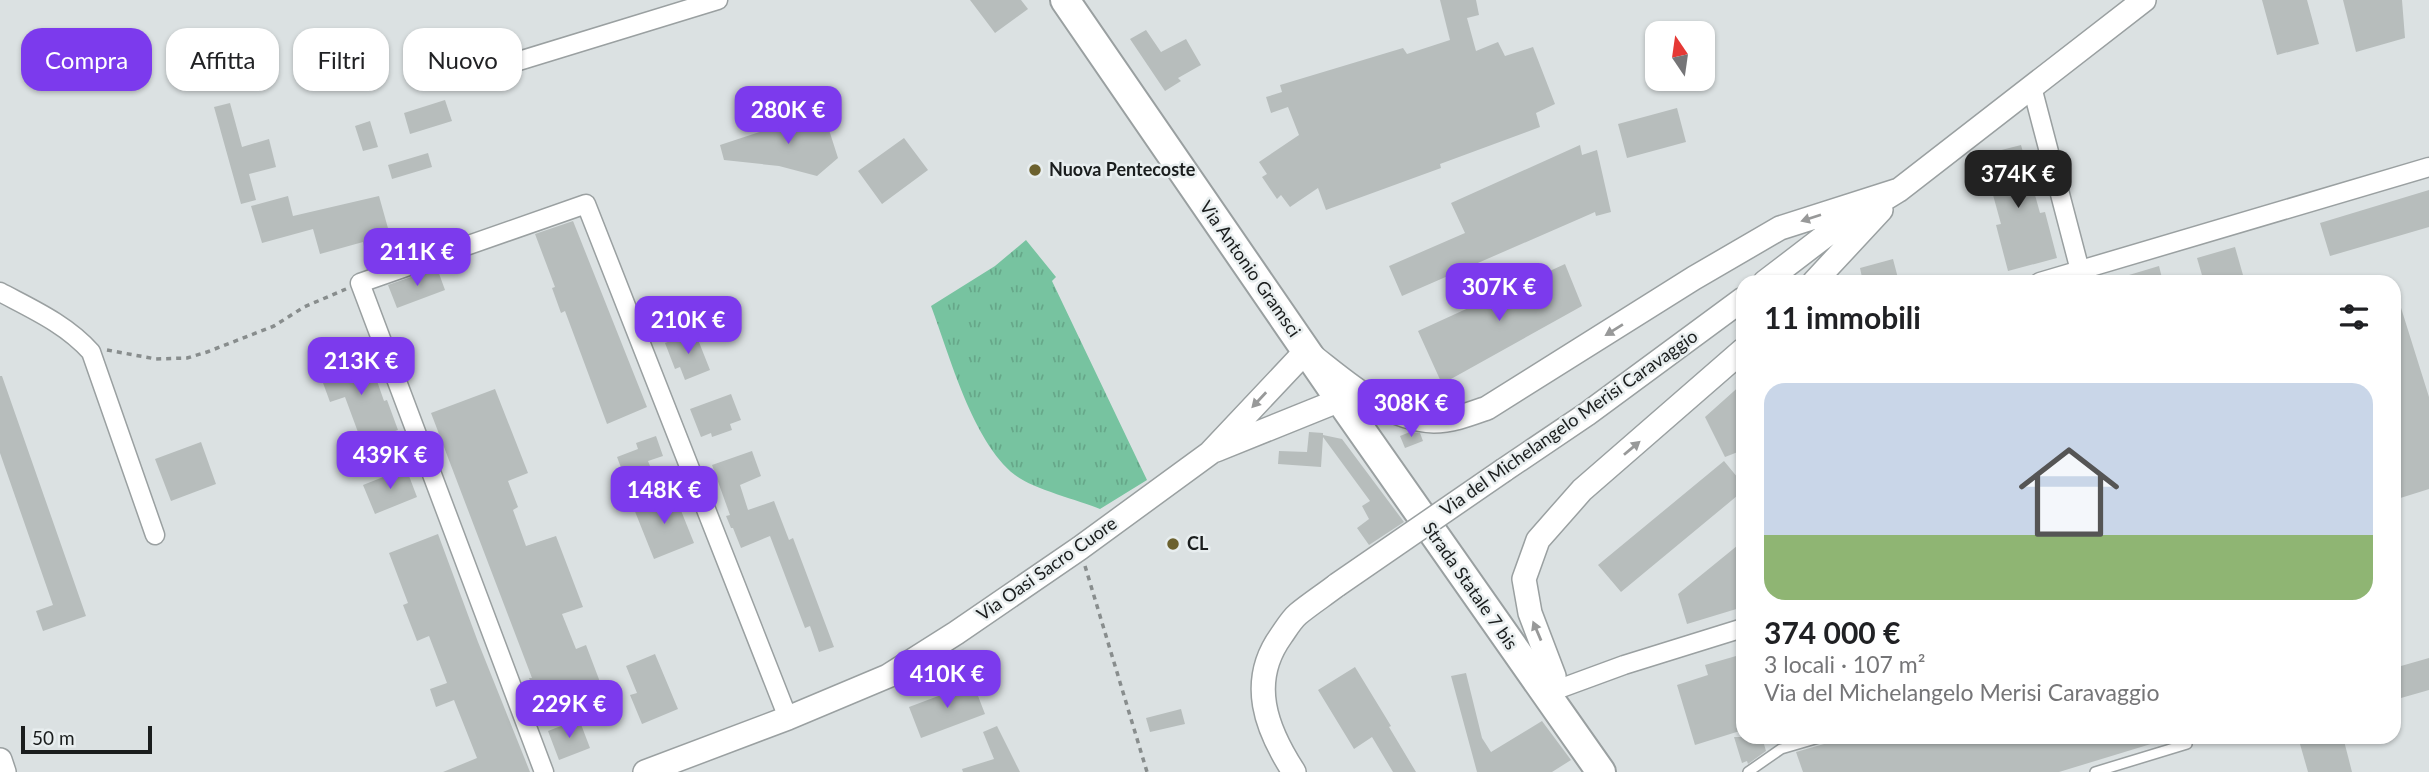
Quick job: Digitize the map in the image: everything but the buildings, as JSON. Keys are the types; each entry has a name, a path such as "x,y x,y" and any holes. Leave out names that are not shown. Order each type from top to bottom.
{"main road":[{"name":"Via Antonio Gramsci","path":"1065,0 1340,400"},
{"name":"Strada Statale 7 bis","path":"1340,400 1601,772"}],"street":[{"path":"522,60 718,0"},
{"path":"1774,275 1829,233 1899,190 2144,0"},
{"path":"2032,87 2082,275"},
{"path":"2085,275 2429,167"},
{"path":"1306,351 1357,390 1406,417 1435,421 1462,417 1487,408 1694,278 1780,228 1899,190"},
{"path":"1820,275 1899,190"},
{"path":"544,772 360,283 586,204 788,718"},
{"path":"0,292 62,327 91,352 155,535"},
{"name":"Via del Michelangelo Merisi Caravaggio","path":"1294,772 1269,723 1263,692 1265,667 1277,642 1296,616 1587,414 1736,304"},
{"name":"Via Oasi Sacro Cuore","path":"645,772 788,718 888,676 956,633 1080,548 1210,453 1306,351"},
{"path":"1545,694 1554,676 1530,613 1524,579 1538,540 1582,490 1736,356"},
{"name":"Via Oasi Sacro Cuore","path":"1210,453 1340,400"},
{"path":"1545,694 1623,665 1736,630"},
{"path":"0,760 4,772"}],"lane":[{"path":"1748,772 1781,749 1798,744"},
{"path":"2095,772 2187,744"}],"path":[{"path":"79,339 123,354 156,359 187,358 274,326 317,300 360,283"},
{"path":"1080,548 1147,772"}],"green space":[{"path":"1026,240 1056,277 1052,281 1147,480 1100,509 1033,485 1015,475 1000,460 986,441 964,396 931,306 995,266"}],"place":[{"name":"Nuova Pentecoste","path":"1035,170"},
{"name":"CL","path":"1173,544"}]}
